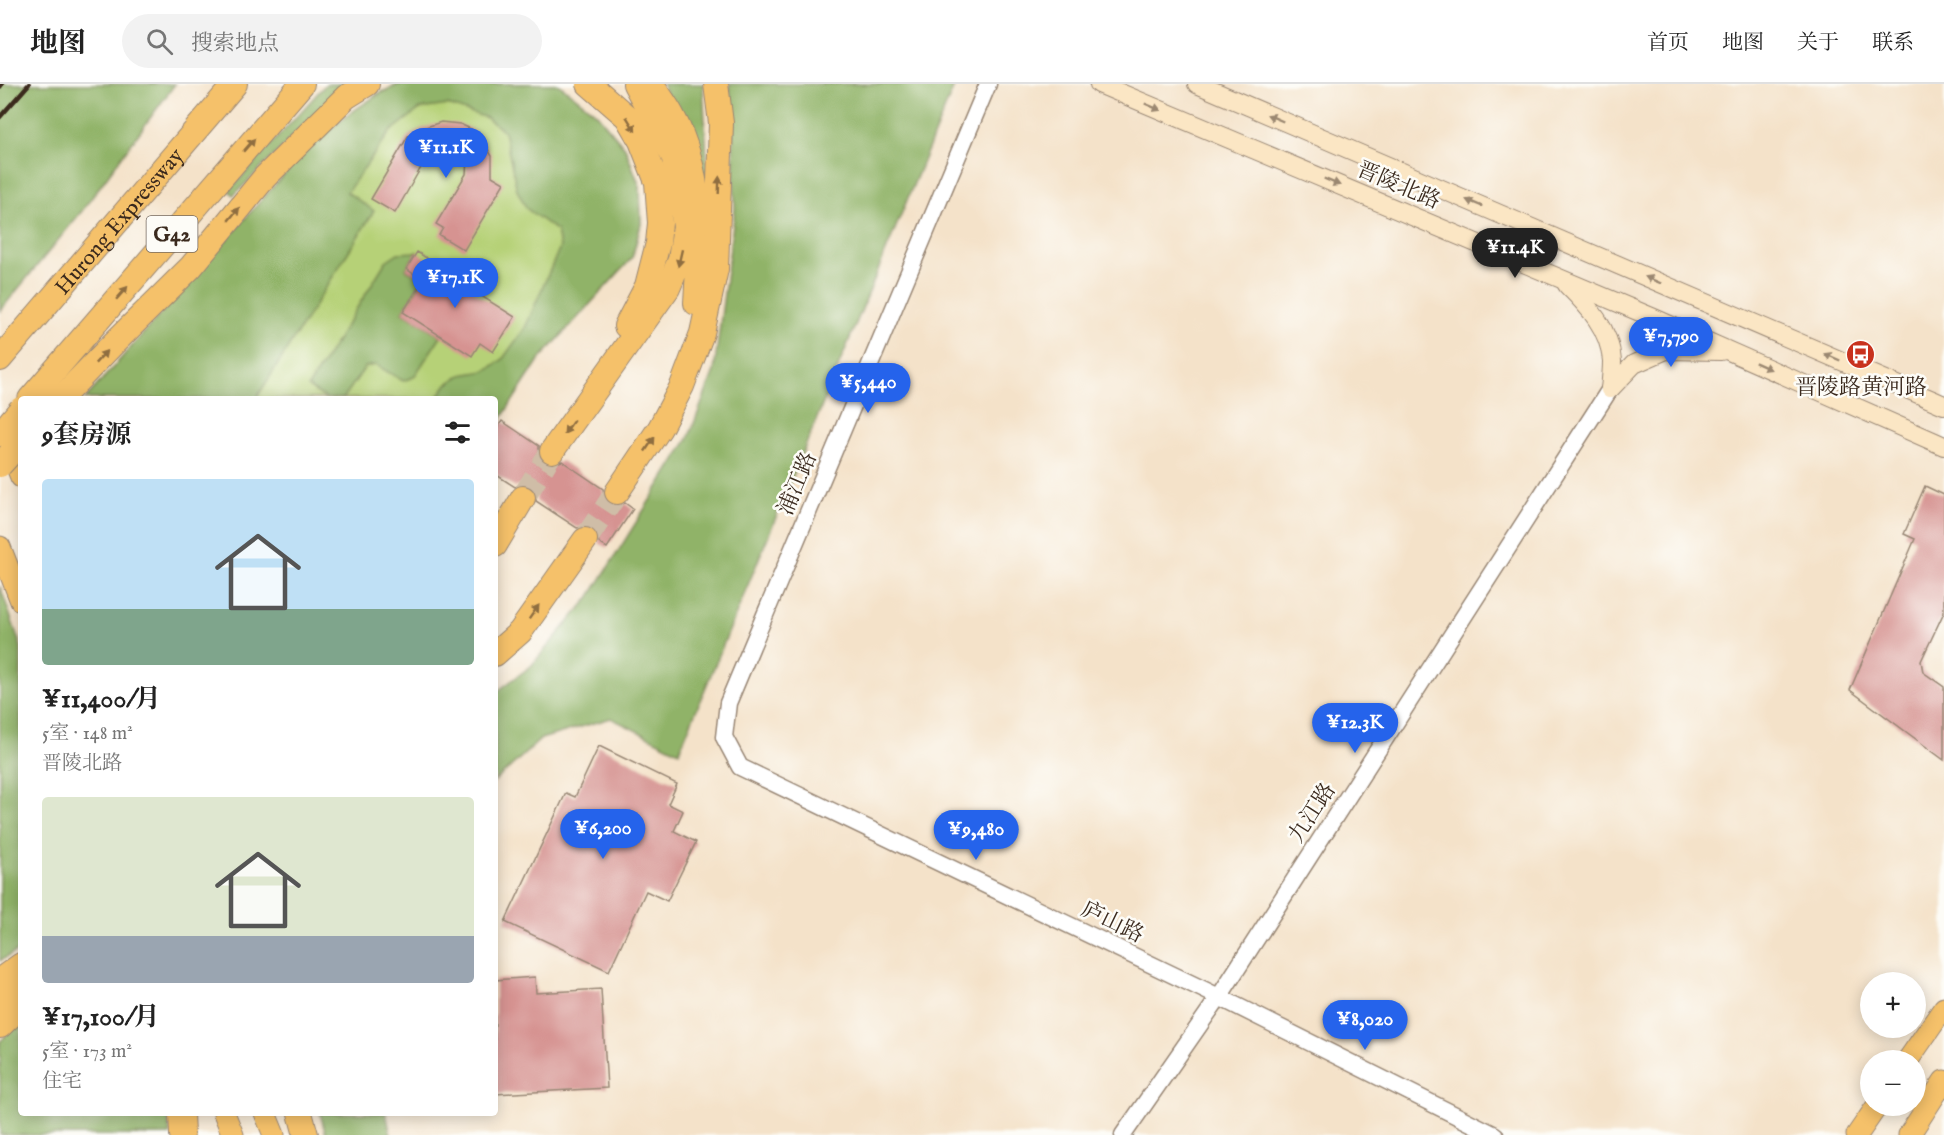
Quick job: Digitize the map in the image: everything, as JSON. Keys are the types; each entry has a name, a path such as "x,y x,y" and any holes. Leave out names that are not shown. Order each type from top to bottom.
{"highway":[{"path":"141,194 228,84"},
{"name":"Hurong Expressway","path":"0,359 235,84"},
{"name":"G42","path":"44,394 302,84"},
{"path":"44,394 113,344 191,267 265,177 346,98 367,84"},
{"path":"585,403 647,286 658,243 660,223 657,182 641,141 627,117 589,84"},
{"path":"552,451 668,288 680,260 685,226 674,158 635,84"},
{"path":"652,84 672,116 686,148 696,184 700,229 695,328 682,386"},
{"path":"617,492 660,428 682,386 702,333 716,269 721,123 716,84"},
{"path":"0,434 18,413"},
{"path":"0,465 18,445"},
{"path":"498,539 523,498"},
{"path":"498,651 520,632 585,540"},
{"path":"0,1002 12,975"},
{"path":"0,1026 18,1009"},
{"path":"181,1116 182,1135"},
{"path":"301,1116 306,1135"}],"main road":[{"name":"晋陵北路","path":"1099,84 1562,279 1944,446"},
{"name":"晋陵北路","path":"1197,84 1944,405"},
{"path":"1562,279 1586,304 1605,332 1612,360 1610,389"},
{"path":"1610,389 1634,364 1666,350 1732,352"},
{"path":"0,423 18,469"},
{"path":"0,547 18,593"},
{"path":"1915,1050 1944,1008"},
{"path":"1909,1135 1944,1081"},
{"path":"225,1116 233,1135"},
{"path":"266,1116 274,1135"},
{"path":"1857,1135 1870,1116"}],"street":[{"name":"浦江路","path":"724,736 728,703 988,84"},
{"name":"九江路","path":"1123,1135 1219,997 1610,389"},
{"name":"庐山路","path":"724,736 740,767 1219,997 1496,1135"}],"green space":[{"path":"0,84 175,84 82,211 0,311"},
{"path":"326,84 349,84 338,92 234,195 229,191"},
{"path":"400,84 556,84 596,113 625,148 640,187 641,224 632,258 539,360 498,423 498,396 88,396 277,183 377,94"},
{"path":"400,84 556,84 596,113 625,148 640,187 641,224 632,258 539,360 498,423 498,396 439,396 447,384 461,375 485,371 502,360 525,328 560,247 557,231 527,209 517,190 504,131 487,118 448,105 420,109 390,132 347,192 374,211 258,396 88,396 306,151 350,113"},
{"path":"662,84 703,84 708,180 703,184"},
{"path":"729,84 955,84 679,752 611,718 541,739 498,778 498,691 531,666 589,598 688,439 714,371 735,209 732,108"},
{"path":"417,252 406,269 423,280 403,312 441,336 414,377 403,381 376,365 365,367 345,396 322,396 308,387 386,261 398,253"},
{"path":"0,586 18,638 18,951 0,961"},
{"path":"18,1021 18,1116 168,1116 170,1135 0,1135 0,1042"},
{"path":"321,1116 387,1116 391,1135 326,1135"}],"building":[{"path":"441,122 460,124 480,136 492,156 492,176 504,183 464,250 439,235 443,228 436,224 466,174 467,159 453,146 431,150 395,213 371,199 408,136"},
{"path":"417,252 515,317 493,352 480,343 472,356 403,312 423,280 406,269"},
{"path":"502,421 539,446 539,456 544,463 551,465 562,461 603,489 604,498 609,503 617,506 625,503 633,509 607,548 599,543 598,535 593,528 586,526 577,528 536,501 536,492 531,486 523,484 515,487 498,476 498,427"},
{"path":"1925,486 1944,495 1944,612 1921,661 1923,672 1944,687 1944,760 1850,690 1915,539 1904,534"},
{"path":"599,746 677,784 668,804 683,811 674,831 696,842 667,901 646,891 609,971 505,922 566,793 575,797"},
{"path":"535,977 536,993 601,989 607,1088 498,1094 498,980"}],"tunnel":[{"path":"523,498 552,451"},
{"path":"585,540 617,492"}],"railway":[{"path":"0,117 29,84"}],"place":[{"name":"晋陵路黄河路","path":"1861,354"}]}
